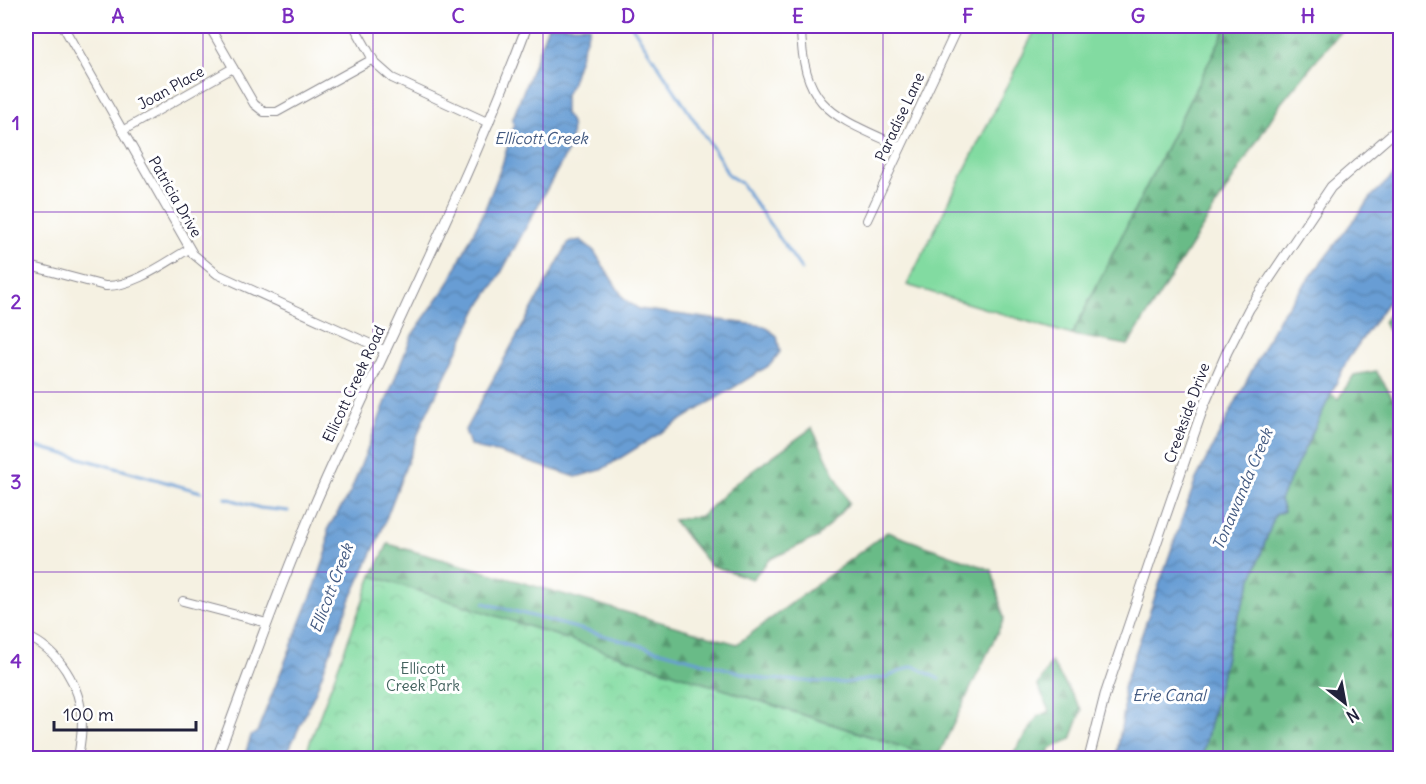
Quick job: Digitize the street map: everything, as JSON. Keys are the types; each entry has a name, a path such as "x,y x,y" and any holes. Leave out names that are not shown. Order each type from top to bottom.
{"street":[{"name":"Patricia Drive","path":"63,26 189,249 204,265 217,274 386,351"},
{"path":"209,26 254,104 258,109 271,113 277,112 373,59"},
{"path":"354,26 373,59 392,78 489,123"},
{"name":"Ellicott Creek Road","path":"217,759 267,623 322,488 449,216 527,26"},
{"path":"801,26 808,75 820,100 840,118 901,147"},
{"name":"Paradise Lane","path":"867,220 958,26"},
{"name":"Joan Place","path":"122,131 233,68"},
{"name":"Creekside Drive","path":"1089,759 1105,695 1204,405 1227,352 1249,309 1332,188 1401,127"},
{"path":"26,265 115,287 133,280 189,249"},
{"path":"183,601 267,623"},
{"path":"26,636 56,657 77,692 82,718 78,759"}],"green space":[{"path":"1037,26 1227,26 1072,335 907,285"},
{"path":"1227,26 1345,26 1281,103 1128,345 1072,335"},
{"path":"1400,300 1400,347 1383,322"},
{"path":"1376,371 1400,406 1400,758 1202,758 1230,639 1275,515 1284,511 1279,500 1331,394 1338,399 1354,375"},
{"path":"812,428 849,503 818,537 770,559 752,579 710,565 673,520 701,516 737,482"},
{"path":"887,532 992,570 1004,619 937,758 372,576 388,544 737,644"},
{"name":"Ellicott Creek Park","path":"372,576 936,758 304,758"},
{"path":"1051,662 1082,710 1071,739 1048,750 1052,758 1010,758 1038,716 1050,711 1038,686"}],"water":[{"name":"Ellicott Creek","path":"548,26 590,26 571,85 565,95 565,114 571,125 570,147 496,282 480,305 423,421 378,540 351,598 315,693 285,758 244,758 251,736 257,732 316,584 327,551 328,528 350,493 412,335 448,284 485,209 502,165 514,124 512,121"},
{"name":"Erie Canal","path":"1400,169 1400,285 1348,359 1280,500 1284,511 1275,515 1230,639 1202,758 1116,758 1124,710 1123,688 1196,479 1279,318 1372,196"},
{"path":"581,240 594,251 624,299 639,309 764,326 777,336 780,352 770,365 601,470 576,477 470,445 465,430 569,242"}],"waterway":[{"path":"632,26 720,159 728,175 741,183 802,270"},
{"path":"26,444 201,492"},
{"path":"226,498 260,508 288,511"},
{"path":"484,603 764,679 843,683 887,677 913,666 939,679"}],"water label":[{"name":"Tonawanda Creek","path":"1242,489"}]}
